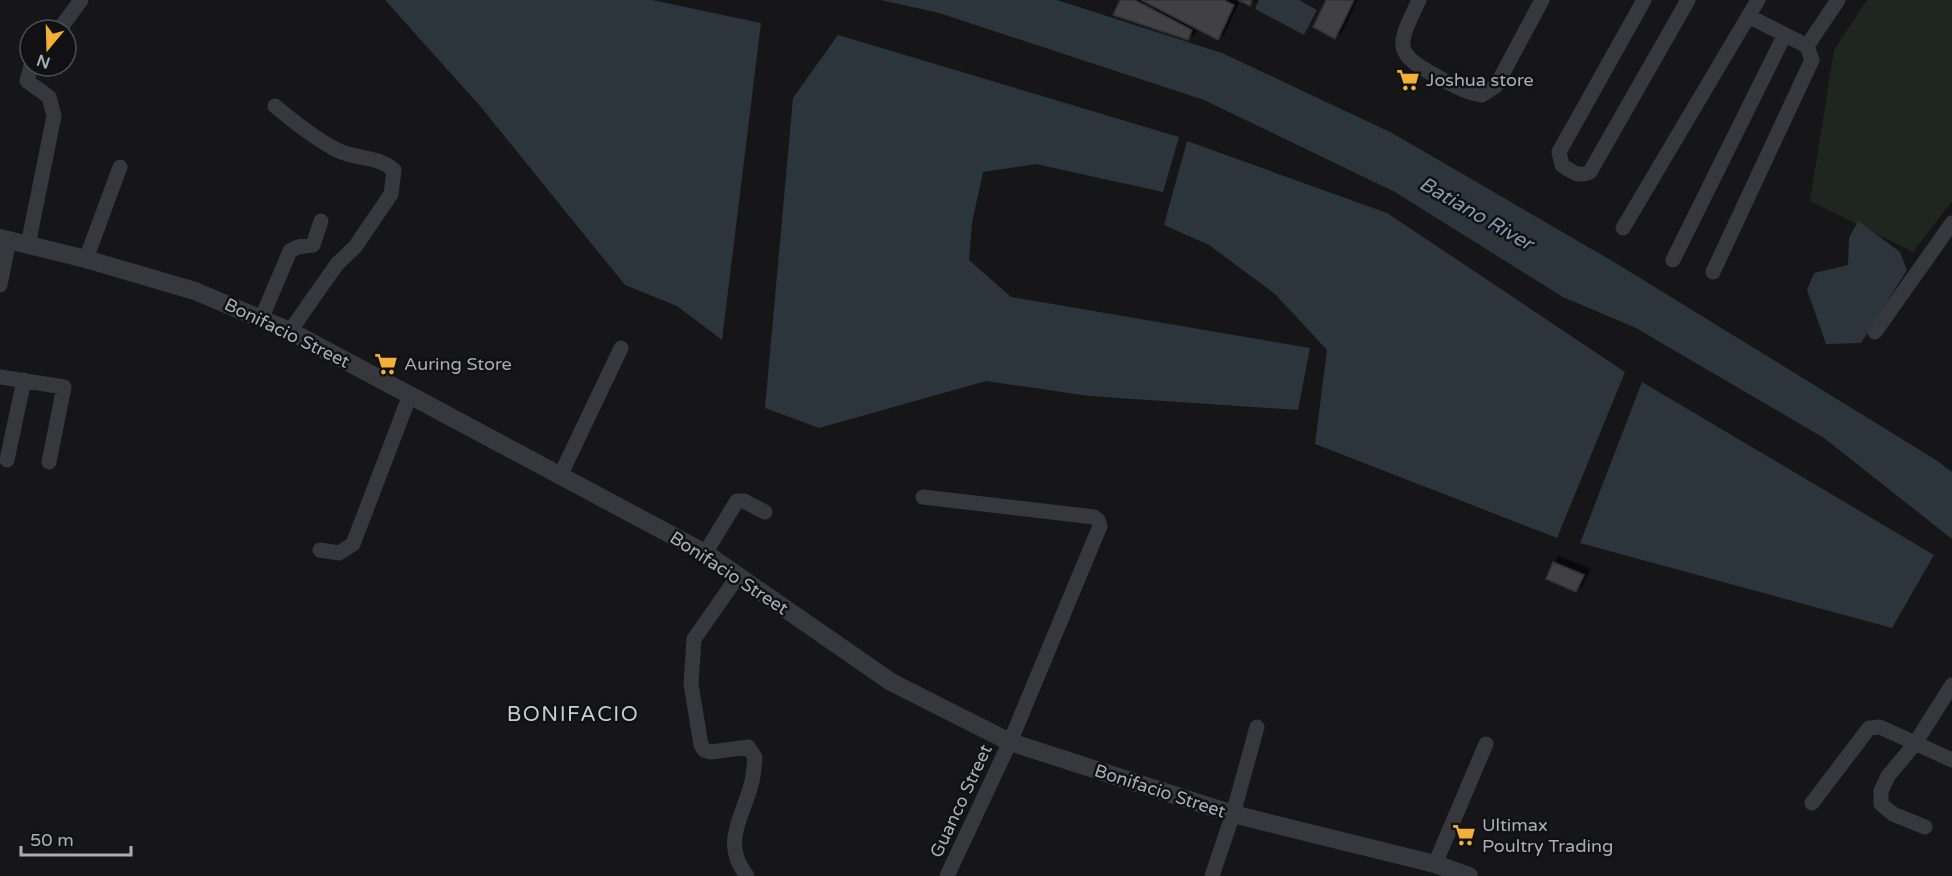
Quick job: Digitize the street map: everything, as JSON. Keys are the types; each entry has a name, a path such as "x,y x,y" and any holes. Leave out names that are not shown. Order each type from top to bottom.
{"street":[{"path":"68,18 81,0"},
{"path":"1419,0 1402,36 1403,51 1411,62 1470,94 1482,95 1496,86 1542,0"},
{"path":"1644,0 1559,152 1562,165 1576,174 1584,175 1590,172 1688,0"},
{"path":"1623,228 1758,0"},
{"path":"1807,46 1838,0"},
{"path":"1713,272 1812,60 1807,46 1749,16"},
{"path":"1673,260 1784,36"},
{"path":"28,78 27,81 49,97 54,116 42,186 28,245"},
{"path":"275,106 300,127 339,151 383,161 394,171 391,194 356,247 337,264 290,331"},
{"path":"86,259 120,167"},
{"path":"262,317 290,251 298,246 313,245 321,221"},
{"path":"1875,332 1949,233"},
{"path":"0,285 4,239"},
{"name":"Bonifacio Street","path":"4,239 86,259 195,291 262,317 561,474 705,553 891,682 1010,742 1233,814 1435,864 1469,876"},
{"path":"561,474 621,348"},
{"path":"0,377 64,387 49,462"},
{"path":"7,460 24,380"},
{"path":"320,549 339,553 352,544 410,395"},
{"name":"Guanco Street","path":"923,497 1098,520 1100,526 1010,742 947,876"},
{"path":"705,553 737,501 744,501 765,512"},
{"path":"738,576 694,639 691,684 701,745 704,750 711,752 748,747 755,757 751,785 734,836 736,863 747,876"},
{"path":"1925,827 1893,814 1881,804 1881,791 1888,776 1914,745 1952,685"},
{"path":"1212,876 1233,814 1257,727"},
{"path":"1812,803 1869,728 1880,727 1914,745 1952,760"},
{"path":"1435,864 1486,744"}],"shaded area":[{"path":"1867,0 1952,0 1952,201 1913,252 1810,201 1834,50"}],"water":[{"path":"385,0 652,0 761,23 722,340 677,306 625,285 480,106"},
{"name":"Batiano River","path":"881,0 1057,0 1222,53 1392,133 1614,262 1936,460 1952,472 1952,539 1824,438 1636,328 1563,297 1395,192 1204,100 939,13"},
{"path":"1259,0 1299,0 1317,10 1304,35 1255,9"},
{"path":"838,35 1179,137 1163,192 1036,164 983,172 972,223 969,260 1011,297 1310,348 1298,410 1089,396 986,381 819,428 765,408 793,98"},
{"path":"1187,141 1387,213 1625,372 1557,538 1315,444 1327,350 1275,294 1209,245 1164,225"},
{"path":"1858,221 1900,252 1907,270 1861,343 1826,344 1807,290 1814,273 1848,265 1849,238"},
{"path":"1642,382 1934,555 1892,628 1580,543"}],"building":[{"path":"1120,0 1135,0 1192,30 1188,40 1113,15"},
{"path":"1141,0 1224,0 1234,5 1218,40"},
{"path":"1238,0 1252,0 1250,6"},
{"path":"1326,0 1354,0 1335,39 1313,27"},
{"path":"1553,562 1584,575 1576,592 1546,579"}],"place":[{"name":"Joshua store","path":"1408,80"},
{"name":"Auring Store","path":"386,364"},
{"name":"Ultimax Poultry Trading","path":"1464,835"}],"district":[{"name":"BONIFACIO","path":"573,714"}]}
